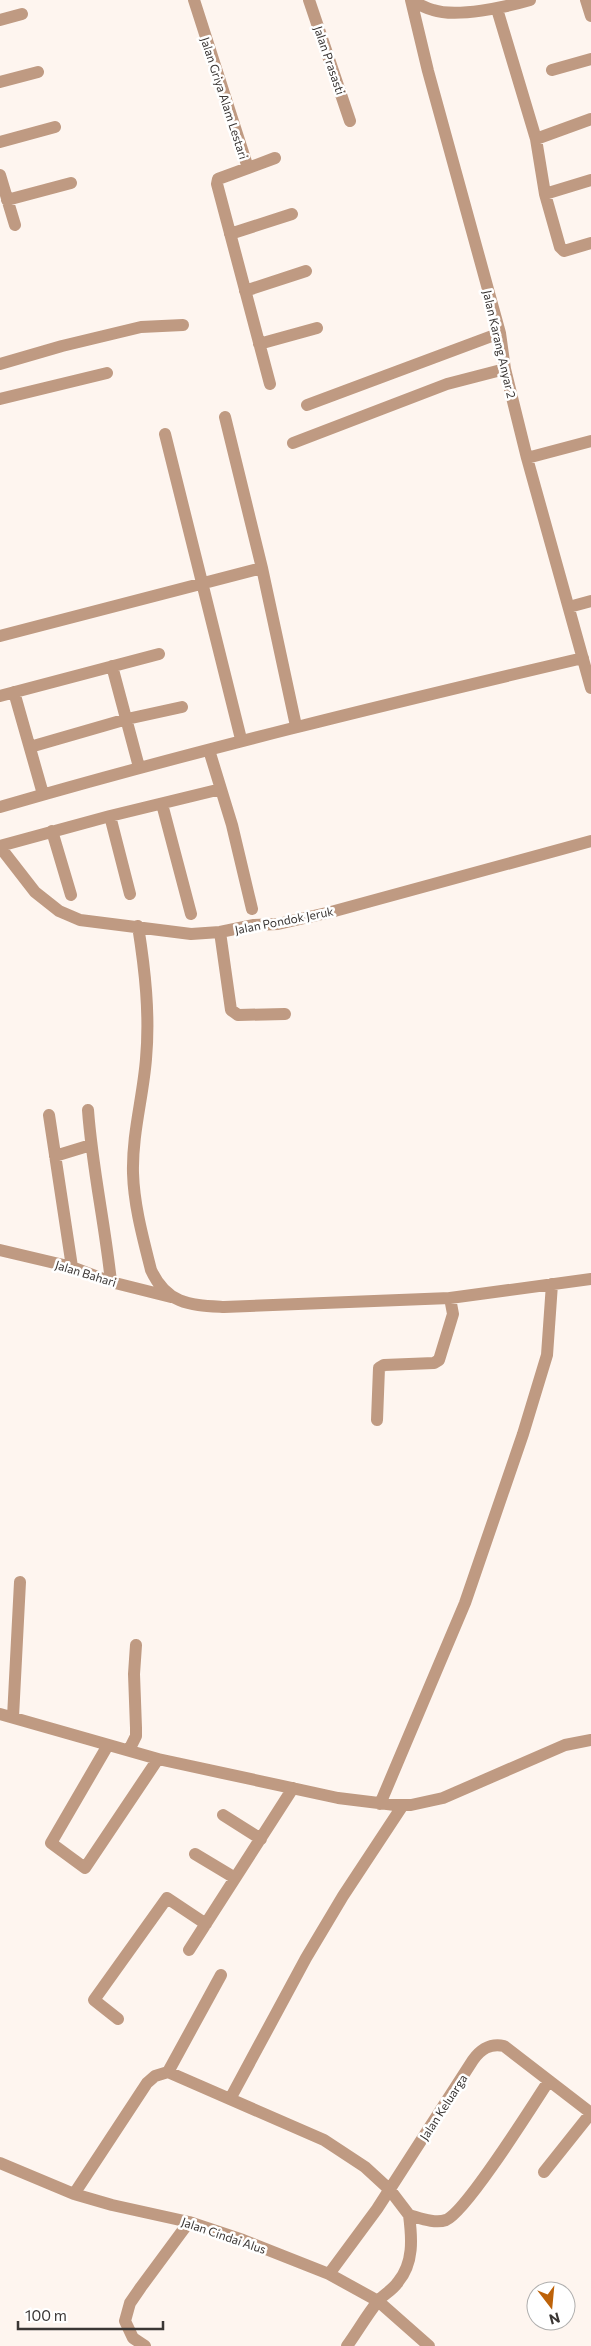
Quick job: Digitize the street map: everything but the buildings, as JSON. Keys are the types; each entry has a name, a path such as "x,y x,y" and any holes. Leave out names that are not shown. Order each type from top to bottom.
{"street":[{"name":"Jalan Griya Alam Lestari","path":"194,0 248,168 275,158"},
{"name":"Jalan Prasasti","path":"309,0 350,121"},
{"path":"411,0 434,11 497,9 530,0"},
{"name":"Jalan Karang Anyar 2","path":"411,0 428,71 500,333 505,369 528,458 589,674 591,688"},
{"path":"586,0 591,16"},
{"path":"497,9 536,139 545,194 562,250 569,251 591,243"},
{"path":"0,20 22,14"},
{"path":"552,70 591,59"},
{"path":"0,82 38,72"},
{"path":"536,139 591,119"},
{"path":"0,142 55,127"},
{"path":"248,168 217,181 270,384"},
{"path":"0,176 14,225"},
{"path":"545,194 591,180"},
{"path":"7,200 70,183"},
{"path":"230,234 292,214"},
{"path":"245,291 306,271"},
{"path":"0,364 62,346 142,327 183,325"},
{"path":"260,344 318,328"},
{"path":"307,405 500,333"},
{"path":"294,443 447,384 505,369"},
{"path":"0,399 107,373"},
{"path":"225,417 262,568 296,726"},
{"path":"165,434 241,739"},
{"path":"528,458 591,441"},
{"path":"0,636 262,568"},
{"path":"569,607 591,601"},
{"path":"0,696 159,654"},
{"path":"0,807 139,767 209,750 241,739 583,658"},
{"path":"112,666 139,767"},
{"path":"14,692 43,794"},
{"path":"30,747 127,719 182,707"},
{"path":"209,750 232,825 252,909"},
{"path":"0,847 110,816 221,790"},
{"path":"162,804 191,914"},
{"path":"110,816 130,894"},
{"path":"52,831 71,895"},
{"name":"Jalan Pondok Jeruk","path":"0,847 35,892 59,911 80,920 190,934 220,932 254,925 278,924 331,912 591,841"},
{"path":"138,926 146,980 147,1025 146,1059 136,1134 134,1186 151,1270 155,1279 171,1297"},
{"path":"220,932 231,1010 238,1014 285,1014"},
{"path":"88,1110 90,1145 107,1236 111,1282"},
{"path":"49,1115 72,1267"},
{"path":"54,1156 90,1145"},
{"name":"Jalan Bahari","path":"0,1250 72,1267 111,1282 171,1297 188,1304 224,1308 450,1298 591,1279"},
{"path":"380,1804 465,1603 523,1434 547,1355 552,1284"},
{"path":"378,1420 380,1366 434,1363 439,1360 453,1314 450,1298"},
{"path":"13,1717 20,1582"},
{"path":"129,1750 136,1736 134,1680 136,1645"},
{"path":"0,1714 158,1759 338,1798 380,1804 403,1805 443,1798 565,1744 591,1740"},
{"path":"108,1745 51,1843 85,1868 158,1759"},
{"path":"190,1950 293,1788"},
{"path":"230,2099 306,1958 343,1896 403,1805"},
{"path":"223,1815 261,1838"},
{"path":"195,1854 235,1878"},
{"path":"118,2019 94,2000 167,1898 206,1924"},
{"path":"168,2072 220,1975"},
{"name":"Jalan Keluarga","path":"329,2274 390,2190 479,2051 491,2046 504,2046 548,2082 591,2113"},
{"path":"74,2194 147,2083 155,2076 168,2072 324,2140 365,2167 390,2190 409,2215 412,2240 411,2252 398,2282 378,2301 347,2346"},
{"path":"409,2215 439,2222 449,2219 499,2156 548,2082"},
{"path":"544,2172 591,2113"},
{"name":"Jalan Cindai Alus","path":"0,2163 74,2194 112,2205 188,2222 243,2240 329,2274 378,2301 429,2346"},
{"path":"145,2346 134,2338 125,2321 130,2303 188,2222"}]}
